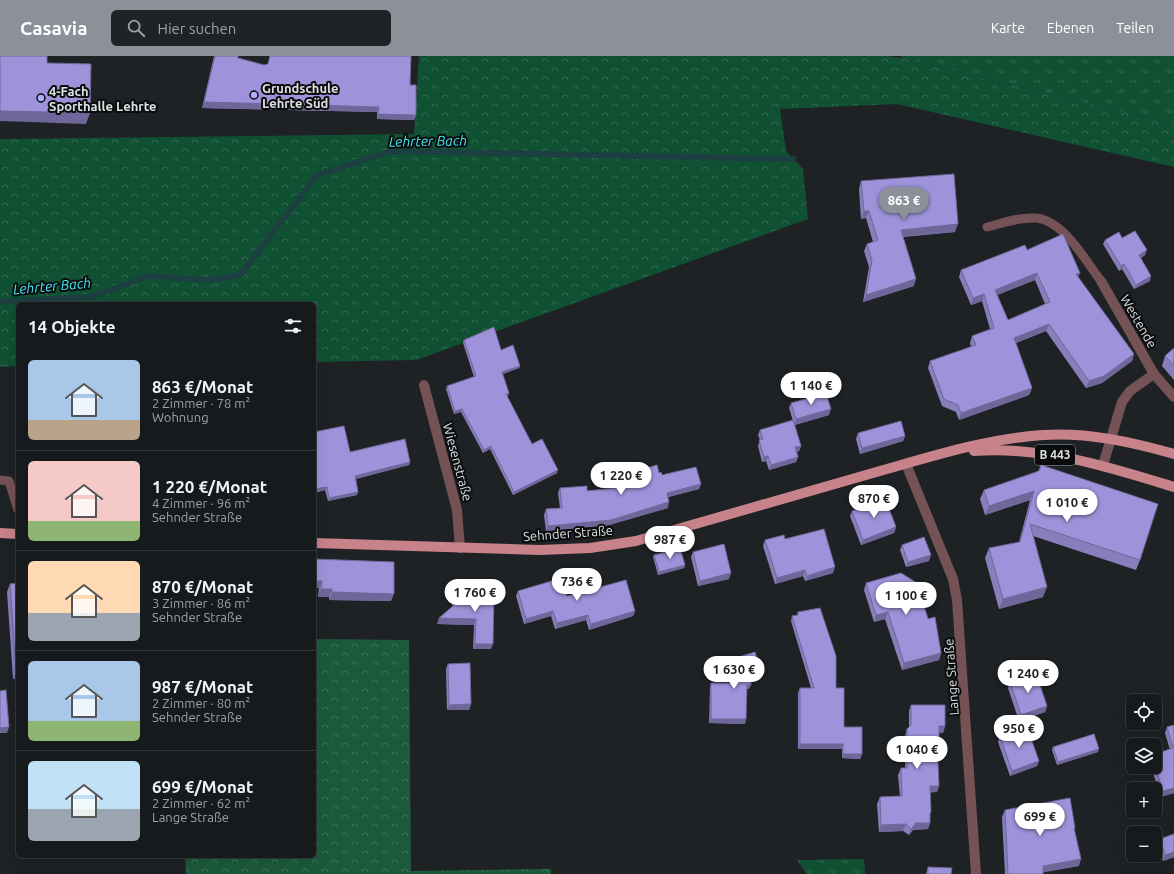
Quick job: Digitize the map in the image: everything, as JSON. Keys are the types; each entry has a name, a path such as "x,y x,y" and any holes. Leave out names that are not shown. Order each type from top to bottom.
{"main road":[{"name":"Sehnder Straße","path":"316,543 540,550 590,548 636,541 906,464 984,444 1044,435 1111,439 1174,454"},
{"name":"Sehnder Straße","path":"933,457 961,452 1003,451 1067,457 1103,465 1174,487"},
{"path":"0,533 16,534"}],"street":[{"name":"Westende","path":"1101,281 1154,374 1174,397"},
{"path":"1103,465 1122,402 1130,390 1154,374"},
{"name":"Wiesenstraße","path":"424,384 458,510 460,548"},
{"name":"Lange Straße","path":"906,464 953,579 957,600 976,874"}],"lane":[{"path":"987,227 1018,219 1035,218 1049,221 1063,232 1101,281"},
{"path":"0,480 9,481 16,504"}],"green space":[{"path":"419,56 887,56 901,58 1174,124 1174,167 897,104 780,109 786,151 803,169 808,219 416,360 316,362 316,302 16,302 16,366 0,367 0,139 414,134"},
{"path":"901,56 1174,56 1174,124 901,58"},
{"path":"316,639 409,640 411,871 551,869 551,874 186,874 185,858 316,858"},
{"path":"864,859 865,874 807,874 797,860"}],"building":[{"name":"4-Fach Sporthalle Lehrte","path":"0,56 47,56 47,63 91,64 90,113 0,111"},
{"path":"215,56 238,56 238,58 264,65 268,64 270,56 411,56 410,85 416,85 416,115 378,114 379,107 204,102"},
{"path":"954,174 958,224 901,230 916,279 866,295 872,260 867,244 878,240 869,211 864,211 861,181"},
{"path":"1135,231 1147,250 1139,255 1151,276 1136,285 1124,264 1121,266 1105,240 1119,232 1122,238"},
{"path":"1063,234 1080,273 1076,274 1134,354 1104,376 1089,381 1049,324 1014,338 1032,388 961,413 958,405 944,399 930,361 976,345 972,336 994,328 984,294 973,298 961,270 1025,245 1027,250","holes":["1037,273 1050,302 1008,320 995,290"]},
{"path":"494,327 501,350 513,345 520,366 502,372 509,393 506,394 532,444 542,439 558,470 514,492 491,446 484,450 462,409 455,411 447,386 476,376 464,340"},
{"path":"1174,348 1174,365 1165,356"},
{"path":"826,393 831,409 796,419 791,403"},
{"path":"793,420 801,446 795,447 798,457 771,465 768,456 764,457 759,440 763,439 760,430"},
{"path":"901,421 905,436 862,448 858,433"},
{"path":"344,426 350,452 405,439 410,462 355,476 358,492 329,498 327,487 316,489 316,432"},
{"path":"634,463 636,471 657,465 659,473 661,472 662,475 696,467 701,484 667,493 669,502 611,520 548,526 546,509 562,508 560,488 587,486 587,491 623,487 617,467"},
{"path":"1041,465 1158,504 1140,560 1030,524 1047,587 1003,599 989,548 1020,542 1034,491 989,506 984,490 1039,471"},
{"path":"885,498 896,527 863,540 852,511"},
{"path":"824,529 835,567 807,576 805,570 777,578 765,540 784,535 785,539"},
{"path":"924,537 931,555 908,562 902,545"},
{"path":"724,544 731,573 700,581 693,552"},
{"path":"680,548 685,565 659,572 654,555"},
{"path":"316,559 394,562 394,594 332,592 332,589 321,589 322,581 316,581"},
{"path":"901,573 917,583 928,619 935,617 941,653 904,663 888,612 876,615 866,583"},
{"path":"562,578 567,596 626,580 635,611 591,624 588,615 557,623 553,611 526,619 518,591"},
{"path":"16,583 16,671 10,584"},
{"path":"454,591 494,591 493,644 475,644 476,619 439,618 453,606"},
{"path":"820,608 836,656 836,688 844,688 844,727 862,727 862,754 843,754 843,744 800,744 800,688 814,688 792,616 798,615 798,612"},
{"path":"755,652 761,672 751,676 751,685 747,685 746,719 711,719 711,683 732,683 732,659"},
{"path":"470,663 471,704 449,705 448,664"},
{"path":"1036,673 1047,706 1021,715 1010,682"},
{"path":"6,690 9,727 0,728 0,691"},
{"path":"911,705 945,705 945,726 939,726 939,741 937,741 939,786 930,786 930,823 916,823 911,829 906,824 881,825 880,797 902,796 901,768 907,768 907,729 911,725"},
{"path":"1174,725 1174,788 1163,791 1162,782 1160,782 1158,774 1162,774 1162,752 1173,748 1167,727"},
{"path":"1027,727 1039,761 1012,771 1000,736"},
{"path":"1094,734 1099,749 1058,762 1053,747"},
{"path":"1070,798 1074,828 1081,859 1043,866 1043,874 1008,874 1005,810"},
{"path":"1174,834 1174,852 1165,855 1162,845 1162,838"},
{"path":"928,867 952,868 951,874 928,874"}],"waterway":[{"name":"Lehrter Bach","path":"0,302 91,297 148,276 211,280 240,275 317,175 392,151 793,159"}],"place":[{"name":"Grundschule Lehrte Süd","path":"254,95"},
{"name":"4-Fach Sporthalle Lehrte","path":"41,98"}]}
